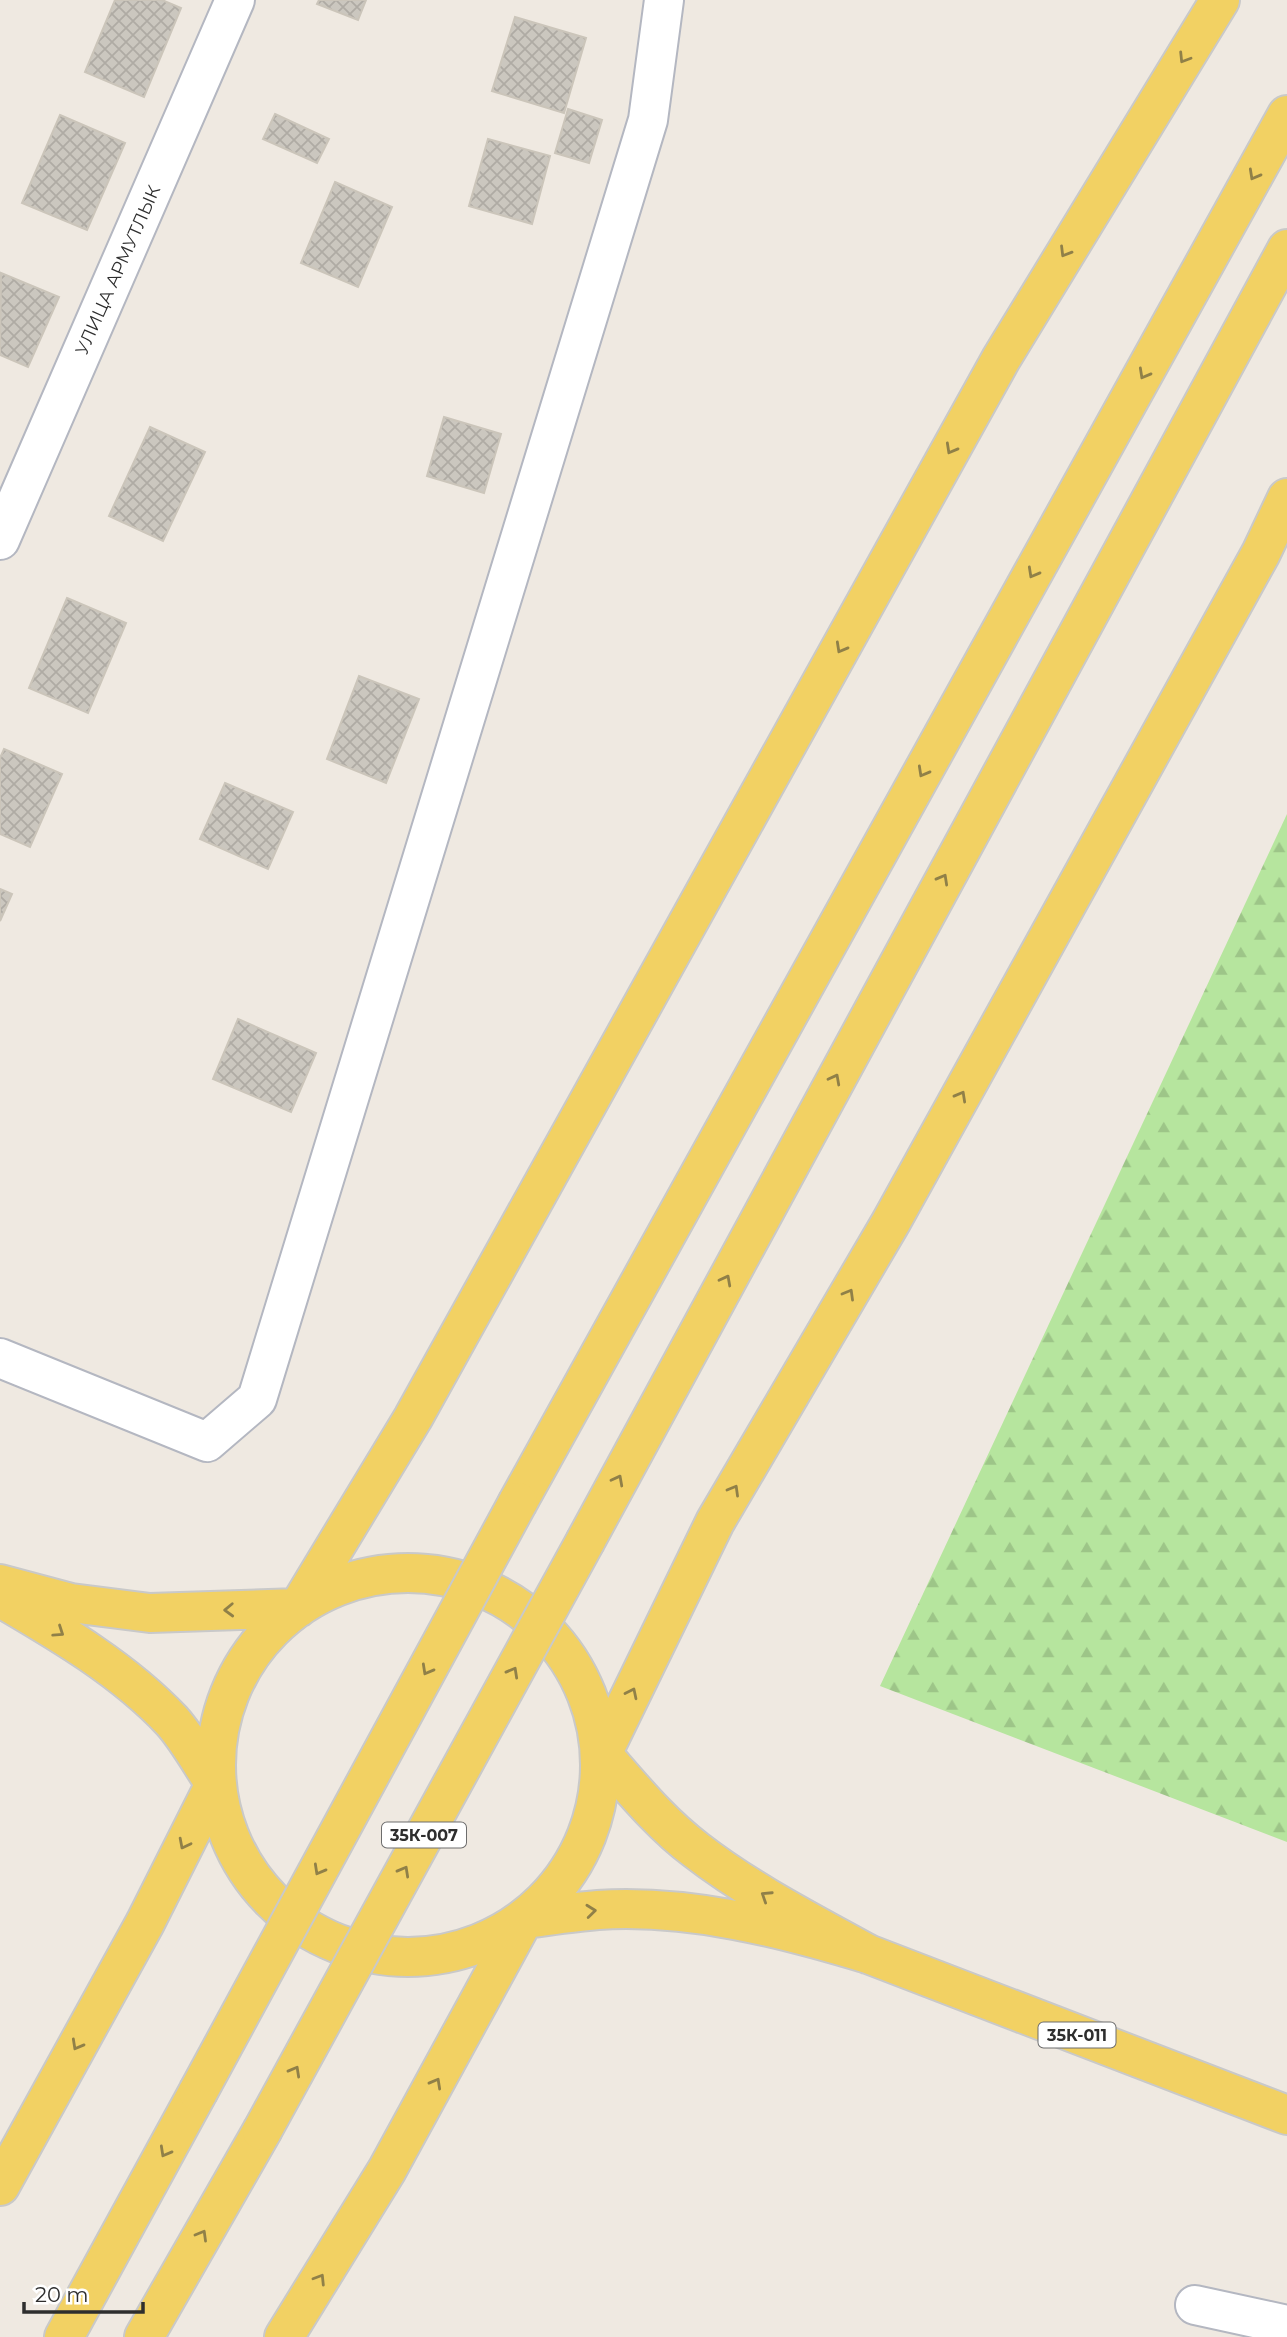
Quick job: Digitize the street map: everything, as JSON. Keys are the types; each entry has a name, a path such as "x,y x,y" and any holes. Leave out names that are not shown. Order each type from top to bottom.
{"main road":[{"path":"298,1608 413,1418 1000,359 1220,0"},
{"path":"64,2337 518,1503 1287,115"},
{"name":"35К-007","path":"144,2337 262,2131 586,1540 1287,249"},
{"path":"601,1754 715,1522 891,1223 1254,565 1287,498"},
{"path":"386,1572 452,1576 513,1602 561,1646 592,1705 601,1754 596,1811 575,1864 538,1908 504,1933 458,1952 408,1958 359,1952 313,1933 273,1902 242,1863 222,1818 215,1784 218,1727 237,1673 271,1627 323,1591 386,1572"},
{"path":"0,1584 71,1603 150,1613 298,1608"},
{"path":"0,1598 49,1626 122,1676 173,1722 215,1784"},
{"name":"35К-011","path":"601,1754 657,1816 696,1850 780,1905 868,1954 1255,2105 1287,2115"},
{"path":"0,2186 145,1923 215,1784"},
{"path":"524,1919 600,1910 671,1913 775,1928 868,1954"},
{"path":"284,2337 387,2169 524,1919"}],"street":[{"name":"УЛИЦА АРМУТЛЫК","path":"0,540 235,0"},
{"path":"0,1357 207,1442 257,1398 648,120 664,0"},
{"path":"1195,2305 1287,2325"}],"green space":[{"path":"1287,814 1287,1842 880,1686"}],"building":[{"path":"115,0 162,0 181,8 144,97 85,72"},
{"path":"319,0 366,0 358,20 317,4"},
{"path":"515,17 586,38 564,113 492,91"},
{"path":"568,109 602,120 589,163 555,153"},
{"path":"275,114 329,139 317,163 263,139"},
{"path":"60,115 125,143 87,230 22,203"},
{"path":"488,139 550,156 532,224 469,206"},
{"path":"335,182 392,207 358,287 301,263"},
{"path":"1,273 59,297 28,367 0,355"},
{"path":"444,417 501,434 484,493 427,476"},
{"path":"150,427 205,452 163,541 109,516"},
{"path":"67,598 126,623 88,713 29,688"},
{"path":"359,676 419,699 386,783 327,759"},
{"path":"4,749 62,774 30,847 0,834 0,758"},
{"path":"225,783 293,812 268,869 200,839"},
{"path":"0,889 12,894 0,921"},
{"path":"238,1019 316,1053 291,1112 213,1079"}]}
